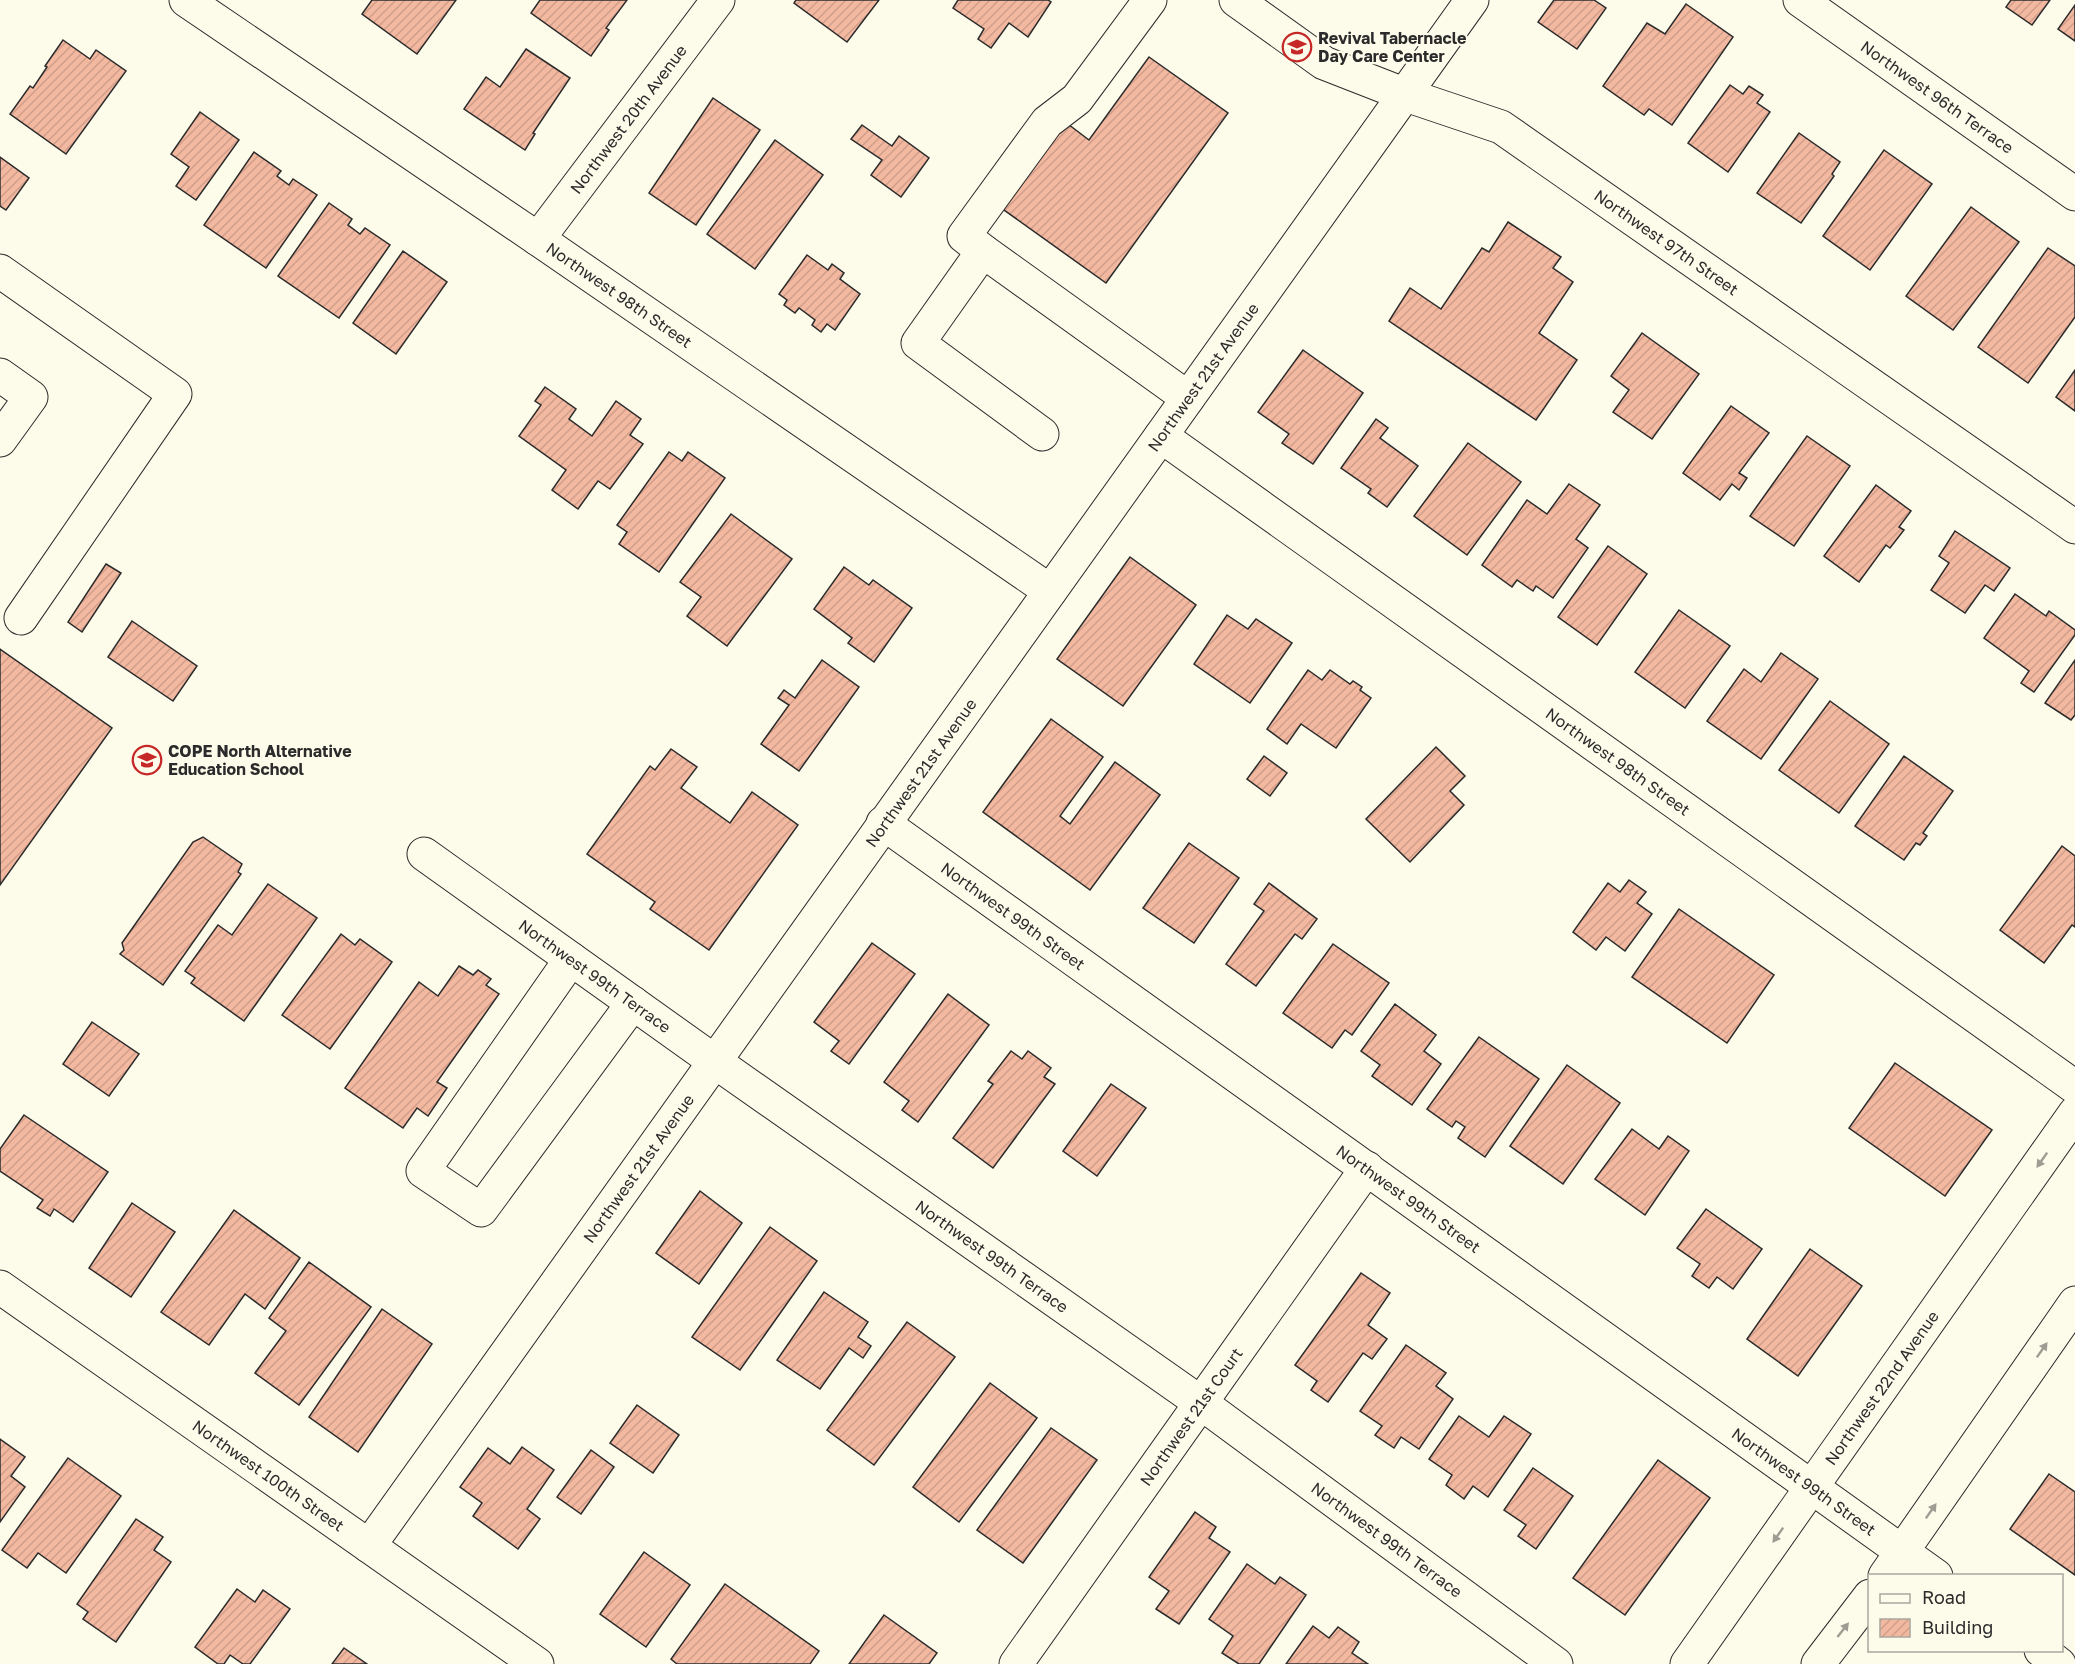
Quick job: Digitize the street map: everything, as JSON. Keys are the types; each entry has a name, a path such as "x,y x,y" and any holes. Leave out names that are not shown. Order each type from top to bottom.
{"street":[{"name":"Northwest 98th Street","path":"186,0 1050,591"},
{"name":"Northwest 20th Avenue","path":"538,239 718,0"},
{"path":"1150,0 1077,99 1047,122 964,236 1188,398"},
{"name":"Northwest 97th Street","path":"1236,0 1324,63 1406,95 1501,127 2075,526"},
{"name":"Northwest 21st Avenue","path":"369,1546 1472,0"},
{"name":"Northwest 96th Terrace","path":"1800,0 2075,194"},
{"path":"983,251 918,343 1042,434"},
{"path":"0,271 175,394 21,618"},
{"path":"0,375 31,397 0,440"},
{"name":"Northwest 98th Street","path":"1161,436 2075,1087"},
{"name":"Northwest 99th Street","path":"884,823 1812,1487 1894,1564 1932,1574"},
{"name":"Northwest 99th Terrace","path":"424,854 1201,1403 1556,1664"},
{"path":"571,959 423,1171 481,1210 633,1003"},
{"name":"Northwest 22nd Avenue","path":"1688,1664 2075,1113"},
{"name":"Northwest 21st Court","path":"1016,1664 1367,1168"},
{"name":"Northwest 100th Street","path":"0,1287 537,1664"},
{"path":"1894,1564 2075,1303"},
{"path":"1818,1664 1868,1597"},
{"path":"2044,1652 2060,1664"}],"building":[{"path":"372,0 456,0 417,54 362,14"},
{"path":"540,0 627,0 606,28 609,30 591,56 531,13"},
{"path":"796,0 879,0 847,42 794,3"},
{"path":"958,0 1048,0 1051,2 1028,37 1009,23 991,48 978,39 984,29 953,8"},
{"path":"1554,0 1594,0 1606,8 1577,49 1538,22"},
{"path":"2011,0 2050,0 2032,25 2006,7"},
{"path":"1686,4 1733,37 1672,125 1649,109 1644,115 1603,86 1647,23 1665,34"},
{"path":"2075,5 2075,41 2058,29"},
{"path":"63,40 90,59 96,50 126,71 66,154 10,114 30,86 33,88"},
{"path":"526,49 570,78 533,133 535,134 525,150 464,109 486,77 500,87"},
{"path":"1149,57 1228,113 1106,283 997,205 1060,118 1089,140"},
{"path":"1730,85 1743,94 1749,86 1763,95 1757,103 1770,112 1728,172 1688,143"},
{"path":"713,98 760,130 696,225 649,193"},
{"path":"200,112 239,140 196,200 176,186 189,167 171,154"},
{"path":"862,125 892,146 899,136 929,158 901,197 871,175 882,160 851,139"},
{"path":"1799,133 1840,162 1832,174 1834,176 1801,223 1757,193"},
{"path":"775,140 823,175 755,269 707,234"},
{"path":"1884,150 1932,184 1870,270 1823,236"},
{"path":"254,152 281,171 277,176 289,185 293,179 317,195 266,268 204,225"},
{"path":"0,157 29,178 6,210 0,206"},
{"path":"329,203 352,219 348,225 360,234 365,228 390,245 339,318 278,276"},
{"path":"1971,207 2019,242 1953,330 1906,296"},
{"path":"1508,222 1561,257 1553,268 1573,282 1539,333 1577,360 1536,420 1389,321 1410,288 1441,309 1482,248 1489,252"},
{"path":"2048,248 2075,266 2075,317 2028,383 1978,347"},
{"path":"403,251 447,282 396,354 353,323"},
{"path":"807,255 828,270 832,264 844,273 840,279 860,294 835,330 827,324 821,332 812,325 815,320 799,308 795,313 784,305 787,300 779,294"},
{"path":"1642,333 1699,374 1652,439 1613,412 1629,390 1611,376"},
{"path":"1303,350 1363,393 1313,464 1282,443 1289,434 1258,412"},
{"path":"2075,370 2075,411 2056,397"},
{"path":"545,387 576,409 569,419 592,436 616,401 641,419 630,435 643,444 610,489 598,481 578,509 552,490 566,470 519,436 541,405 535,401"},
{"path":"1731,406 1769,433 1739,473 1747,478 1739,490 1732,484 1720,500 1683,473"},
{"path":"1376,419 1388,428 1380,438 1418,466 1387,507 1368,493 1371,489 1341,468"},
{"path":"1807,436 1850,466 1794,546 1750,516"},
{"path":"1468,443 1521,482 1467,555 1414,516"},
{"path":"669,452 682,461 688,452 725,478 659,572 619,544 627,532 617,525"},
{"path":"1569,484 1600,505 1576,539 1588,548 1553,598 1536,586 1533,591 1517,580 1512,587 1482,565 1527,500 1547,514"},
{"path":"1876,485 1911,511 1899,527 1904,530 1890,548 1886,545 1859,582 1824,556"},
{"path":"731,514 792,559 727,646 687,616 701,597 680,582"},
{"path":"1955,531 2010,568 1994,591 1985,585 1965,613 1931,590 1949,563 1939,556"},
{"path":"1608,546 1647,574 1597,645 1558,617"},
{"path":"1130,557 1196,605 1123,706 1057,659"},
{"path":"106,564 121,573 82,632 68,622"},
{"path":"844,567 869,585 873,580 912,608 874,662 848,643 852,638 814,609"},
{"path":"2015,594 2046,616 2049,611 2075,630 2075,635 2034,692 2021,683 2029,671 1984,638"},
{"path":"1679,610 1730,646 1685,708 1635,672"},
{"path":"1227,615 1248,629 1256,619 1292,643 1250,703 1194,664"},
{"path":"132,621 197,666 173,701 108,657"},
{"path":"0,649 112,728 0,885"},
{"path":"1781,653 1818,679 1761,759 1707,721 1744,669 1761,682"},
{"path":"822,660 859,687 799,771 761,744 789,705 778,698 784,690 795,698"},
{"path":"2075,660 2075,715 2071,720 2045,703"},
{"path":"1308,670 1322,680 1330,670 1350,684 1353,681 1362,687 1360,690 1371,698 1336,748 1301,724 1287,744 1267,729"},
{"path":"1830,701 1889,744 1839,813 1779,770"},
{"path":"1051,719 1103,757 1060,816 1070,824 1115,762 1160,795 1090,890 983,812"},
{"path":"1436,747 1465,776 1450,791 1464,805 1410,862 1366,819"},
{"path":"671,749 697,767 681,788 730,823 752,792 798,825 709,950 650,909 655,902 587,854 650,766 655,770"},
{"path":"1264,756 1287,773 1270,796 1247,779"},
{"path":"1904,756 1953,791 1923,833 1927,836 1920,845 1916,843 1904,860 1855,826"},
{"path":"203,837 242,864 238,872 241,874 163,985 120,954 124,950 122,943 193,842"},
{"path":"1189,843 1239,878 1194,943 1143,908"},
{"path":"2062,846 2075,856 2075,927 2072,925 2044,963 2000,930"},
{"path":"1629,880 1646,892 1637,903 1652,914 1625,951 1606,937 1596,950 1573,932 1608,883 1620,892"},
{"path":"1269,883 1317,919 1302,939 1295,934 1256,986 1226,964 1264,911 1254,904"},
{"path":"268,884 317,918 244,1021 191,983 195,978 185,971 218,925 232,935"},
{"path":"1679,909 1774,975 1727,1043 1632,977"},
{"path":"341,934 355,945 360,939 392,962 330,1049 282,1015"},
{"path":"872,943 915,974 849,1064 831,1051 839,1041 814,1022"},
{"path":"1333,944 1389,983 1352,1035 1345,1030 1332,1048 1283,1013"},
{"path":"459,966 473,975 478,970 491,979 486,985 499,994 437,1082 447,1088 428,1116 417,1108 403,1128 345,1088 419,982 438,996"},
{"path":"948,994 989,1025 918,1122 902,1110 909,1101 884,1082"},
{"path":"1395,1004 1436,1035 1424,1051 1441,1064 1412,1105 1372,1076 1380,1065 1361,1051"},
{"path":"92,1022 139,1054 109,1096 63,1064"},
{"path":"1479,1037 1539,1079 1485,1157 1458,1138 1465,1127 1456,1121 1452,1127 1427,1109"},
{"path":"1011,1051 1022,1059 1028,1051 1051,1068 1044,1077 1055,1084 993,1168 953,1138 993,1084 988,1081"},
{"path":"1895,1063 1992,1130 1945,1196 1849,1128"},
{"path":"1567,1065 1620,1103 1563,1184 1510,1146"},
{"path":"1111,1084 1146,1108 1097,1176 1063,1151"},
{"path":"24,1115 108,1172 73,1222 54,1209 50,1216 37,1208 43,1200 0,1171 0,1149"},
{"path":"1632,1129 1659,1149 1668,1136 1689,1151 1645,1215 1595,1179"},
{"path":"700,1191 742,1223 699,1284 656,1253"},
{"path":"132,1203 175,1232 131,1297 89,1268"},
{"path":"1706,1209 1762,1249 1733,1289 1717,1277 1709,1288 1692,1276 1700,1264 1677,1248"},
{"path":"234,1210 300,1258 265,1309 245,1294 209,1345 161,1312"},
{"path":"770,1227 817,1261 740,1370 692,1337"},
{"path":"1810,1249 1862,1286 1798,1376 1747,1339"},
{"path":"309,1262 371,1307 299,1405 255,1373 286,1331 269,1318"},
{"path":"1361,1273 1390,1293 1368,1325 1387,1339 1372,1359 1363,1353 1328,1402 1311,1390 1317,1381 1295,1365"},
{"path":"824,1292 868,1322 858,1337 871,1346 863,1358 849,1348 820,1389 777,1360"},
{"path":"382,1309 432,1344 358,1452 309,1417"},
{"path":"907,1322 955,1357 874,1465 827,1430"},
{"path":"1406,1345 1446,1373 1436,1386 1453,1399 1419,1449 1401,1437 1394,1448 1375,1435 1382,1426 1360,1411"},
{"path":"990,1383 1037,1418 959,1522 913,1487"},
{"path":"637,1405 679,1435 653,1473 610,1443"},
{"path":"1459,1416 1489,1437 1504,1416 1531,1434 1488,1497 1473,1486 1464,1499 1446,1485 1452,1475 1429,1459"},
{"path":"1051,1428 1097,1460 1023,1563 977,1530"},
{"path":"0,1439 25,1457 11,1476 25,1487 0,1522"},
{"path":"522,1447 554,1470 527,1509 540,1519 518,1549 473,1516 482,1503 460,1487 488,1448 510,1464"},
{"path":"591,1450 614,1467 581,1514 557,1497"},
{"path":"68,1458 121,1496 66,1573 38,1553 27,1568 2,1550"},
{"path":"1658,1460 1710,1498 1625,1615 1573,1578"},
{"path":"1533,1468 1573,1496 1536,1549 1518,1536 1526,1525 1504,1510"},
{"path":"2049,1474 2075,1492 2075,1575 2010,1529"},
{"path":"1195,1512 1216,1527 1209,1538 1230,1552 1179,1624 1156,1609 1169,1591 1149,1577"},
{"path":"136,1519 163,1537 154,1550 171,1562 116,1642 83,1619 88,1612 77,1604"},
{"path":"644,1552 690,1585 646,1647 600,1614"},
{"path":"1247,1564 1275,1584 1280,1577 1306,1595 1259,1664 1239,1664 1222,1653 1233,1636 1209,1619"},
{"path":"725,1584 819,1651 810,1664 677,1664 671,1659"},
{"path":"237,1589 255,1602 263,1590 290,1609 250,1664 243,1664 230,1655 224,1664 218,1664 195,1647"},
{"path":"884,1615 937,1653 929,1664 849,1664"},
{"path":"1313,1626 1329,1638 1338,1627 1359,1642 1352,1653 1368,1664 1286,1664"},
{"path":"344,1648 367,1664 332,1664"}],"place":[{"name":"Revival Tabernacle Day Care Center","path":"1297,47"},
{"name":"COPE North Alternative Education School","path":"147,760"}]}
